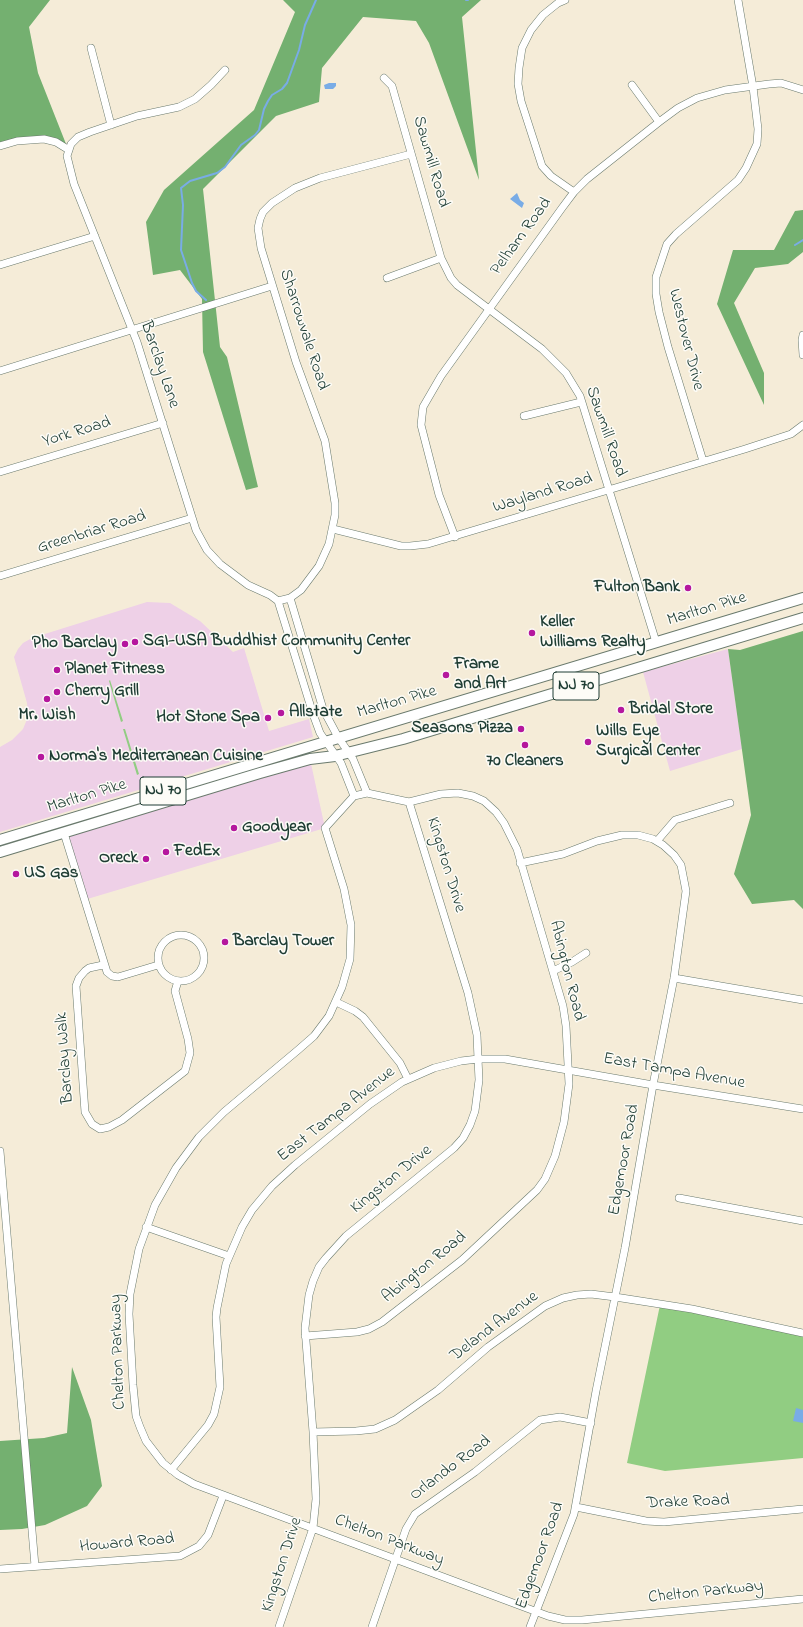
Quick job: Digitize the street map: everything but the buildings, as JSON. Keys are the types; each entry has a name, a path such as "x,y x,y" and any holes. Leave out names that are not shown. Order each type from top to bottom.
{"highway":[{"name":"Marlton Pike","path":"0,840 331,749 656,642 803,598"},
{"name":"Marlton Pike","path":"0,852 310,759 343,745 403,739 803,618"}],"street":[{"path":"565,0 558,3 543,16 531,30 522,48 518,68 518,84 521,101 542,166 551,176 574,192"},
{"name":"Westover Drive","path":"703,461 668,347 658,306 656,277 667,244 676,234 725,193 738,180 750,162 757,144 758,129 753,87 738,0"},
{"path":"91,48 111,125"},
{"path":"0,146 17,141 44,139 56,142 68,150 71,144 78,138 90,132 137,116 179,108 211,86 225,70"},
{"name":"Sawmill Road","path":"384,78 392,86 441,258 450,278 488,309 542,349 556,362 574,384 609,489 656,642"},
{"name":"Pelham Road","path":"455,536 439,495 421,425 421,416 428,397 441,376 574,192 659,122 678,108 697,98 725,90 781,84 803,90"},
{"path":"632,85 659,122"},
{"name":"Barclay Lane","path":"68,150 67,156 74,184 132,329 196,530 207,550 220,564 248,585 270,595 284,599"},
{"name":"Sharrowvale Road","path":"284,599 301,590 313,576 329,544 335,503 325,441 296,362 261,248 258,228 260,219 263,212 272,203 295,188 320,178 411,154"},
{"path":"0,265 95,236"},
{"path":"387,278 441,258"},
{"path":"0,371 272,286"},
{"path":"803,335 803,355"},
{"path":"524,416 581,402"},
{"name":"York Road","path":"0,472 163,423"},
{"name":"Wayland Road","path":"332,528 401,546 428,544 791,434 803,425"},
{"name":"Greenbriar Road","path":"0,576 192,518"},
{"path":"284,599 323,709 343,745 355,762 360,794"},
{"path":"284,599 313,714 331,749 360,794"},
{"name":"Abington Road","path":"305,1336 357,1332 369,1329 382,1322 462,1260 537,1190 555,1156 564,1122 570,1084 566,1026 563,1006 516,849 504,824 496,812 484,802 473,796 458,793 441,794 409,802"},
{"name":"Kingston Drive","path":"279,1627 312,1528 316,1498 313,1432 305,1336 306,1312 309,1295 319,1267 346,1236 454,1148 463,1138 475,1111 479,1080 477,1035 468,993 409,802 360,794"},
{"name":"Chelton Parkway","path":"360,794 325,828 344,889 351,925 350,959 336,1002 329,1016 314,1036 224,1112 199,1137 168,1181 155,1205 146,1227 139,1249 130,1294 129,1314 136,1416 146,1441 154,1453 171,1470 190,1482 223,1496 536,1612 565,1620 582,1620 803,1599"},
{"path":"657,841 675,820 730,803"},
{"path":"64,833 107,972 115,977 158,965"},
{"name":"Edgemoor Road","path":"520,862 563,854 597,841 622,835 638,835 657,841 674,855 681,865 686,885 684,911 674,978 615,1297 596,1391 576,1507 530,1627"},
{"path":"181,934 190,936 196,939 202,946 204,952 203,965 194,977 185,981 178,981 166,976 158,965 158,950 167,939 172,936 181,934"},
{"path":"553,971 586,953"},
{"name":"Barclay Walk","path":"104,965 89,968 79,978 76,986 85,1112 92,1124 100,1129 109,1127 122,1120 185,1071 190,1052 175,991 178,981"},
{"path":"674,978 803,1000"},
{"path":"336,1002 364,1017 400,1063 408,1078"},
{"name":"East Tampa Avenue","path":"171,1470 208,1425 214,1414 220,1387 216,1317 221,1282 229,1256 242,1227 252,1210 272,1186 295,1164 370,1104 408,1078 434,1068 462,1061 478,1059 505,1059 803,1109"},
{"path":"0,1151 35,1566"},
{"path":"679,1198 803,1221"},
{"path":"146,1227 229,1256"},
{"name":"Deland Avenue","path":"313,1432 350,1432 375,1429 395,1420 438,1390 488,1348 545,1306 563,1298 577,1295 591,1294 615,1297 692,1310 803,1333"},
{"name":"Orlando Road","path":"372,1627 406,1529 415,1514 475,1472 533,1424 540,1420 560,1418 591,1423"},
{"name":"Howard Road","path":"0,1569 180,1556 199,1546 208,1535 223,1496"},
{"name":"Drake Road","path":"576,1507 646,1522 664,1522 803,1509"}],"shaded area":[{"path":"147,602 170,603 200,621 233,652 244,648 269,731 309,719 313,737 0,832 0,747 12,740 23,729 28,717 27,703 14,657 18,649 23,643 32,638"},
{"path":"728,649 742,749 670,771 643,672"},
{"path":"310,759 325,828 84,900 64,833"}],"green space":[{"path":"0,0 50,0 29,27 38,73 68,149 37,139 0,147"},
{"path":"283,0 481,0 462,17 479,180 429,43 416,21 363,17 322,68 319,102 276,116 203,189 220,347 227,357 258,487 246,490 203,352 202,299 180,270 153,275 146,222 164,190 254,110 295,12"},
{"path":"803,210 803,252 788,264 755,268 734,303 764,373 764,405 717,304 733,250 774,250 795,211"},
{"path":"803,631 803,909 794,900 752,904 734,874 751,815 728,649 740,650"},
{"path":"110,680 123,721 121,722 109,681"},
{"path":"123,729 125,729 139,774 137,775"},
{"path":"660,1305 803,1333 803,1458 665,1471 627,1463"},
{"path":"72,1367 91,1420 102,1486 87,1506 45,1525 22,1529 0,1530 0,1441 44,1438 67,1433"}],"water":[{"path":"336,83 336,86 333,89 325,89 324,85"},
{"path":"517,193 520,200 524,203 522,208 510,199"},
{"path":"796,1408 803,1410 803,1423 793,1421"}],"waterway":[{"path":"206,300 196,291 181,250 183,205 181,188 190,181 217,173 225,167 241,145 255,135 259,130 264,109 268,101 272,95 282,89 287,83 299,50 305,25 316,0"},
{"path":"795,245 803,240"}],"place":[{"name":"Fulton Bank","path":"688,588"},
{"name":"Keller Williams Realty","path":"532,633"},
{"name":"SGI-USA Buddhist Community Center","path":"135,642"},
{"name":"Pho Barclay","path":"125,644"},
{"name":"Planet Fitness","path":"57,670"},
{"name":"Frame and Art","path":"446,675"},
{"name":"Cherry Grill","path":"57,692"},
{"name":"Mr. Wish","path":"47,699"},
{"name":"Bridal Store","path":"621,710"},
{"name":"Allstate","path":"281,713"},
{"name":"Hot Stone Spa","path":"268,718"},
{"name":"Seasons Pizza","path":"521,729"},
{"name":"Wills Eye Surgical Center","path":"588,742"},
{"name":"70 Cleaners","path":"525,745"},
{"name":"Norma's Mediterranean Cuisine","path":"41,757"},
{"name":"Goodyear","path":"234,828"},
{"name":"FedEx","path":"166,852"},
{"name":"Oreck","path":"146,859"},
{"name":"US Gas","path":"16,874"},
{"name":"Barclay Tower","path":"225,942"}]}
